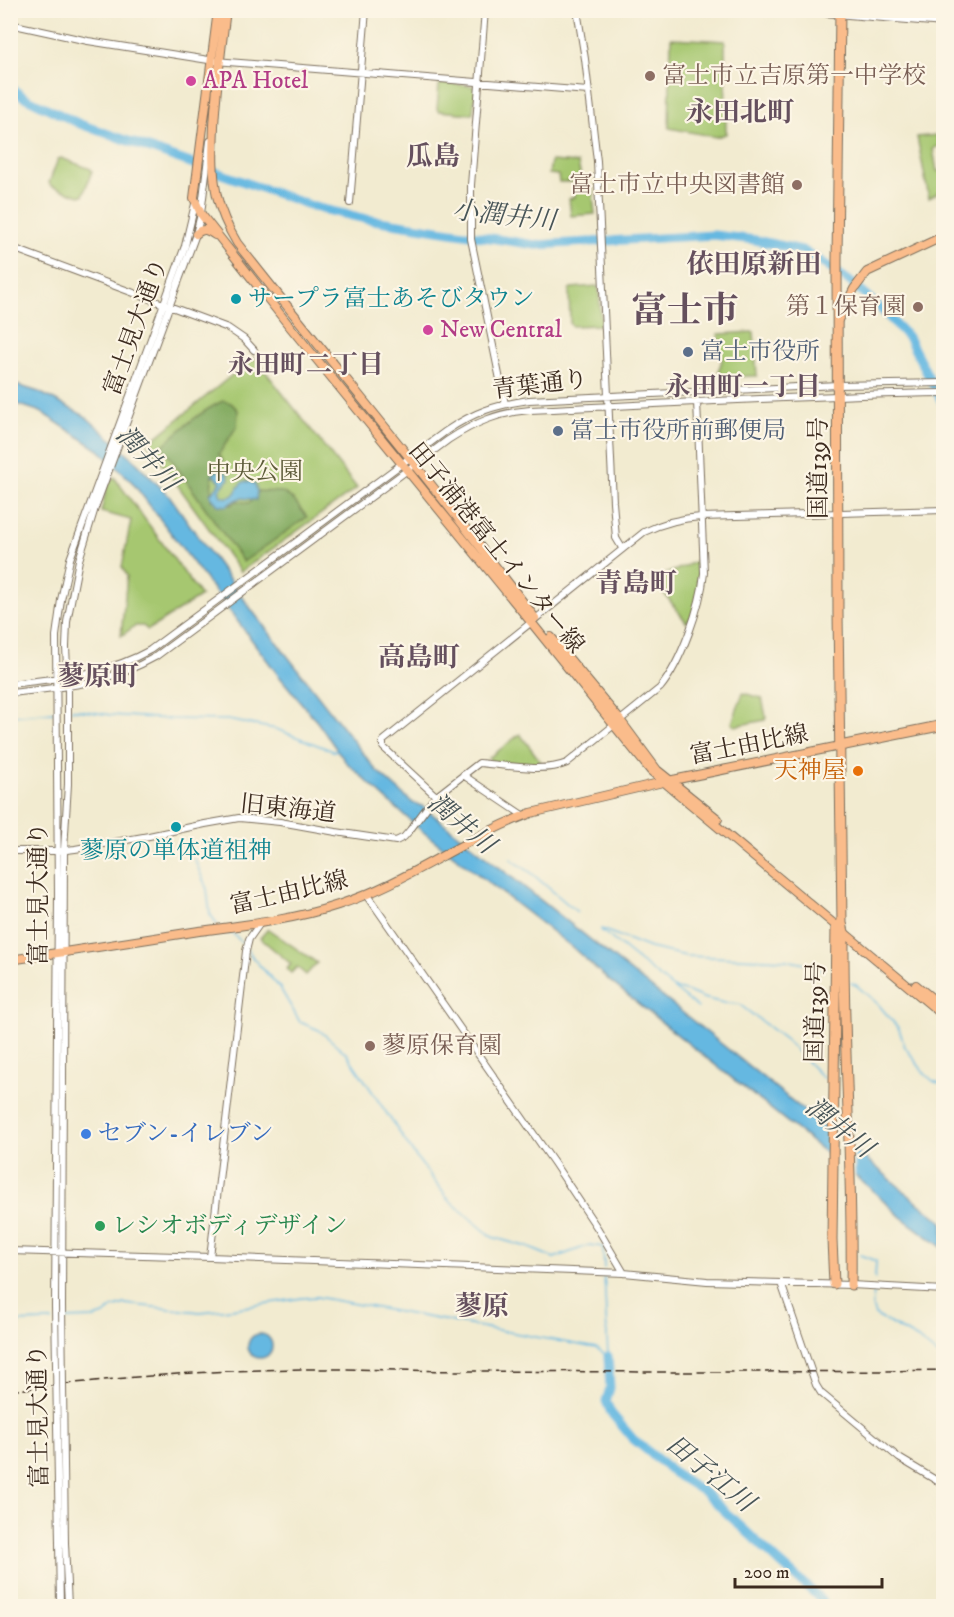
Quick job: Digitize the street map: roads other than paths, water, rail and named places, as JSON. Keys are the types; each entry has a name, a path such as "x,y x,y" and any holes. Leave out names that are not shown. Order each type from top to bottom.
{"highway":[{"name":"国道139号","path":"834,1284 833,1204 840,1024 841,927 837,261 840,13"},
{"path":"840,746 944,726"},
{"name":"国道139号","path":"840,1024 851,1217 851,1285"}],"main road":[{"name":"田子浦港富士インター線","path":"218,10 214,179 222,213 231,232 288,307 487,554 533,620"},
{"name":"田子浦港富士インター線","path":"226,10 196,173 194,198 201,214 404,467 667,781 944,1016"},
{"path":"195,234 201,230 209,230 224,244"},
{"path":"838,320 856,285 867,272 944,236"},
{"name":"富士由比線","path":"10,960 315,912 367,895 475,838 524,816 667,781 840,746"},
{"name":"田子浦港富士インター線","path":"841,927 944,1008"}],"street":[{"path":"350,202 366,10"},
{"path":"484,10 471,185 471,239 505,404"},
{"path":"577,10 597,161 616,538 622,548"},
{"path":"788,10 944,23"},
{"path":"10,24 88,41 215,61 588,91"},
{"name":"富士見大通り","path":"166,305 201,214 216,95"},
{"name":"富士見大通り","path":"60,1606 62,1543 58,1305 61,851 56,636 70,560 92,507 166,305 185,246 195,204"},
{"path":"10,247 228,328 244,339 254,350"},
{"path":"838,390 944,383"},
{"path":"838,390 944,393"},
{"name":"青葉通り","path":"10,693 68,687 116,675 155,657 253,586 466,417 487,409 529,400 838,390"},
{"name":"青葉通り","path":"412,461 467,428 501,414 530,410 697,401 838,390"},
{"name":"旧東海道","path":"10,851 61,851 239,818 280,822 392,841 404,837 435,797 479,763 543,768 567,763 660,688 675,666 698,608 704,573 697,401"},
{"name":"青葉通り","path":"10,684 68,677 106,669 133,660 404,467"},
{"name":"富士見大通り","path":"61,851 68,784 66,647 69,606 92,507"},
{"path":"435,797 383,747 383,741 644,532 662,523 702,517 944,510"},
{"path":"463,776 524,816"},
{"path":"367,895 560,1173 598,1229 624,1273"},
{"path":"210,1257 247,947 255,929 261,922"},
{"path":"10,1251 624,1273 681,1280 834,1284 944,1290"},
{"path":"781,1283 821,1393 899,1458 944,1485"},
{"name":"富士見大通り","path":"62,1543 68,1606"}],"water":[{"path":"10,383 39,392 85,416 126,452 171,498 254,613 376,770 413,803 422,806 943,1222 943,1248 901,1217 870,1188 611,982 572,947 422,831 345,761 132,482 99,450 41,412 11,402"},
{"path":"222,471 228,474 229,479 219,490 221,496 232,496 243,482 248,481 255,484 256,500 240,498 227,506 218,505 210,493 221,482 212,476 215,472"},
{"path":"260,1334 268,1338 272,1346 268,1354 260,1358 252,1354 248,1346 252,1338"}],"waterway":[{"name":"小潤井川","path":"10,87 24,97 80,124 318,208 366,219 536,245 714,235 755,240 802,250 848,280 876,304 908,337 944,406"},
{"path":"71,710 169,719 228,720 276,729 333,751 337,750"},
{"path":"10,716 54,712"},
{"path":"194,858 207,889 210,914 217,924"},
{"path":"511,859 577,912"},
{"path":"601,929 650,948 686,956 786,960 823,971"},
{"path":"601,930 698,1008"},
{"path":"223,932 233,934 246,946"},
{"path":"248,950 280,988 300,1022 319,1030 347,1054 416,1157 449,1200 492,1237 554,1258 590,1245 603,1247 604,1268"},
{"path":"851,983 878,1004 899,1029 905,1047 925,1074 933,1081 944,1085"},
{"path":"673,988 703,998 739,1004 787,1041 823,1078"},
{"path":"860,1255 876,1261 875,1279"},
{"path":"604,1273 608,1356"},
{"path":"874,1293 872,1306 875,1315 918,1339 944,1360"},
{"path":"65,1319 95,1318 104,1315 112,1308 125,1304 200,1312 317,1297 596,1348 606,1355"},
{"path":"10,1322 52,1321"},
{"name":"田子江川","path":"608,1356 610,1388 606,1401 611,1413 633,1439 677,1475 704,1492 820,1598 824,1606"}],"railway":[{"path":"10,1391 167,1375 285,1369 709,1372 944,1370"}],"place":[{"name":"富士市立吉原第一中学校","path":"650,76"},
{"name":"APA Hotel","path":"191,81"},
{"name":"富士市立中央図書館","path":"797,185"},
{"name":"サープラ富士あそびタウン","path":"236,299"},
{"name":"第１保育園","path":"918,307"},
{"name":"New Central","path":"428,330"},
{"name":"富士市役所","path":"688,352"},
{"name":"富士市役所前郵便局","path":"558,431"},
{"name":"天神屋","path":"858,771"},
{"name":"蓼原の単体道祖神","path":"176,827"},
{"name":"蓼原保育園","path":"370,1046"},
{"name":"セブン-イレブン","path":"86,1134"},
{"name":"レシオボディデザイン","path":"100,1226"}],"district":[{"name":"永田北町","path":"740,113"},
{"name":"瓜島","path":"433,157"},
{"name":"依田原新田","path":"754,265"},
{"name":"富士市","path":"685,311"},
{"name":"永田町二丁目","path":"306,365"},
{"name":"永田町一丁目","path":"743,387"},
{"name":"青島町","path":"636,584"},
{"name":"高島町","path":"419,658"},
{"name":"蓼原町","path":"98,677"},
{"name":"蓼原","path":"482,1307"}],"water label":[{"name":"潤井川","path":"147,459"},
{"name":"潤井川","path":"461,824"},
{"name":"潤井川","path":"839,1128"}],"park label":[{"name":"中央公園","path":"255,472"}]}
